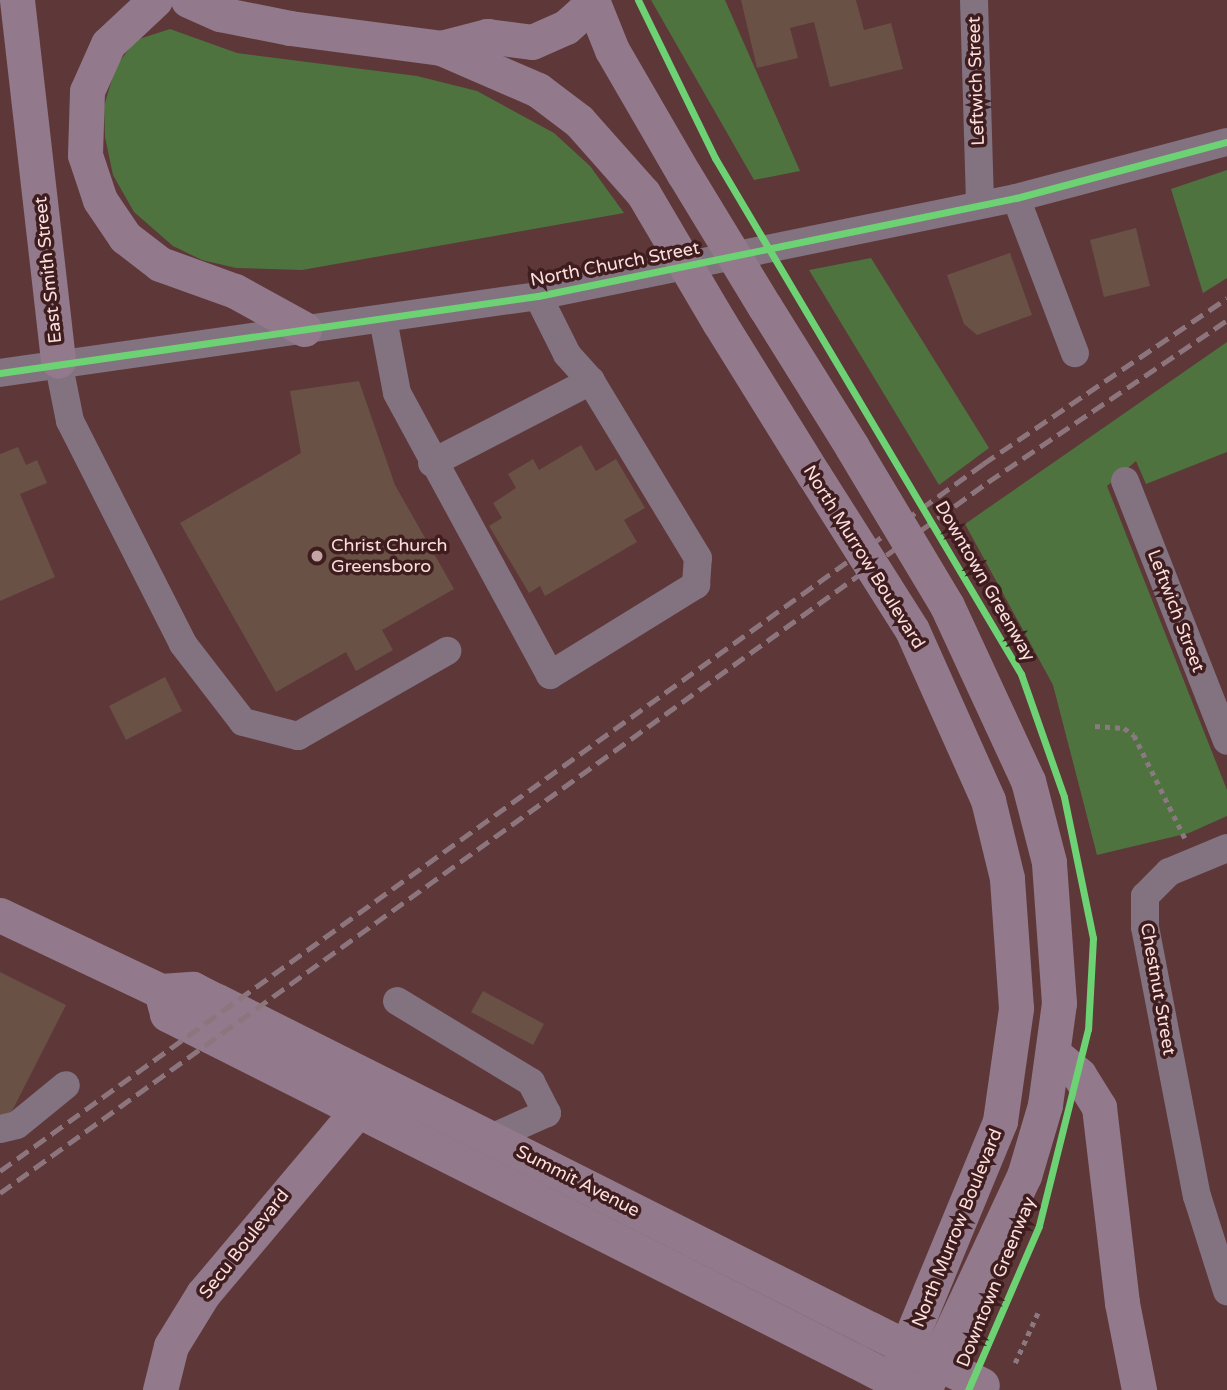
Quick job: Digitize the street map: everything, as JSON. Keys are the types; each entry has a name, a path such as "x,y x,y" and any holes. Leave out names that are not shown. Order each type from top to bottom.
{"main road":[{"name":"East Smith Street","path":"16,0 58,361"},
{"path":"155,0 107,44 87,91 85,155 100,200 125,237 160,264 235,291 304,329"},
{"path":"188,0 220,14 290,28 441,48 487,36 532,42 566,27 593,1"},
{"name":"North Murrow Boulevard","path":"593,1 612,50 684,174 947,606 1028,781 1049,862 1058,939 1054,1054 1019,1188 924,1390"},
{"name":"North Murrow Boulevard","path":"441,48 538,90 579,121 643,193 719,322 912,630 988,800 1007,878 1016,1008 1000,1121 957,1238 889,1390"},
{"name":"Summit Avenue","path":"0,916 161,991 193,989 493,1137 987,1388"},
{"name":"Summit Avenue","path":"161,991 167,1014 352,1112 912,1390"},
{"path":"1054,1054 1079,1075 1100,1107 1122,1303 1139,1390"},
{"path":"352,1112 363,1099 382,1101 571,1196 638,1211"},
{"name":"Secu Boulevard","path":"160,1390 170,1346 203,1294 352,1112"}],"street":[{"name":"Leftwich Street","path":"974,0 980,204"},
{"name":"North Church Street","path":"0,373 58,361 538,296 1016,198 1227,142"},
{"path":"1016,198 1075,353"},
{"path":"383,319 397,393 432,463 550,675 696,585 698,558 592,381 566,354 538,296"},
{"name":"East Smith Street","path":"58,361 70,421 181,640 243,722 288,737 447,651"},
{"path":"432,463 592,381"},
{"name":"Leftwich Street","path":"1125,481 1227,741"},
{"name":"Chestnut Street","path":"1227,848 1169,872 1145,896 1145,927 1197,1196 1227,1291"},
{"path":"397,1000 531,1082 547,1114 493,1137"},
{"path":"0,1129 17,1125 66,1085"}],"path":[{"path":"1095,726 1124,728 1134,735 1185,838"},
{"path":"1015,1363 1040,1308"}],"green space":[{"path":"651,0 725,0 800,171 754,180"},
{"path":"170,29 237,53 417,76 477,91 554,133 590,166 624,213 302,270 236,268 202,260 173,246 134,212 113,175 105,137 104,106 116,66 136,40"},
{"path":"1227,170 1227,278 1203,293 1171,189"},
{"path":"871,258 989,448 939,485 809,270"},
{"path":"1227,342 1227,452 1146,484 1136,461 1107,486 1227,790 1227,816 1189,833 1097,855 1053,685 965,524"}],"building":[{"path":"741,0 856,0 864,30 891,23 903,69 830,87 814,22 790,28 798,58 757,68"},
{"path":"1136,228 1150,286 1104,297 1090,240"},
{"path":"1010,253 1032,315 977,335 964,324 947,275"},
{"name":"Christ Church Greensboro","path":"359,381 395,485 454,589 382,630 393,650 356,671 346,652 276,692 180,523 301,453 290,391"},
{"path":"581,445 596,471 616,459 645,508 624,520 637,542 545,596 540,586 529,593 489,526 502,518 493,503 516,488 508,474 533,459 539,470"},
{"path":"18,447 26,465 37,460 47,483 20,494 55,577 0,601 0,454"},
{"path":"165,677 182,711 126,740 109,706"},
{"path":"0,972 66,1005 8,1119 0,1115"},
{"path":"483,991 544,1024 533,1045 471,1012"}],"railway":[{"path":"0,1171 983,464 1227,298"},
{"path":"0,1193 988,482 1227,320"}],"cycle path":[{"name":"Downtown Greenway","path":"638,0 715,158 1021,674 1064,797 1093,938 1088,1029 1039,1226 968,1390"},
{"path":"0,373 538,296 1016,198 1227,142"}],"place":[{"name":"Christ Church Greensboro","path":"317,556"}]}
